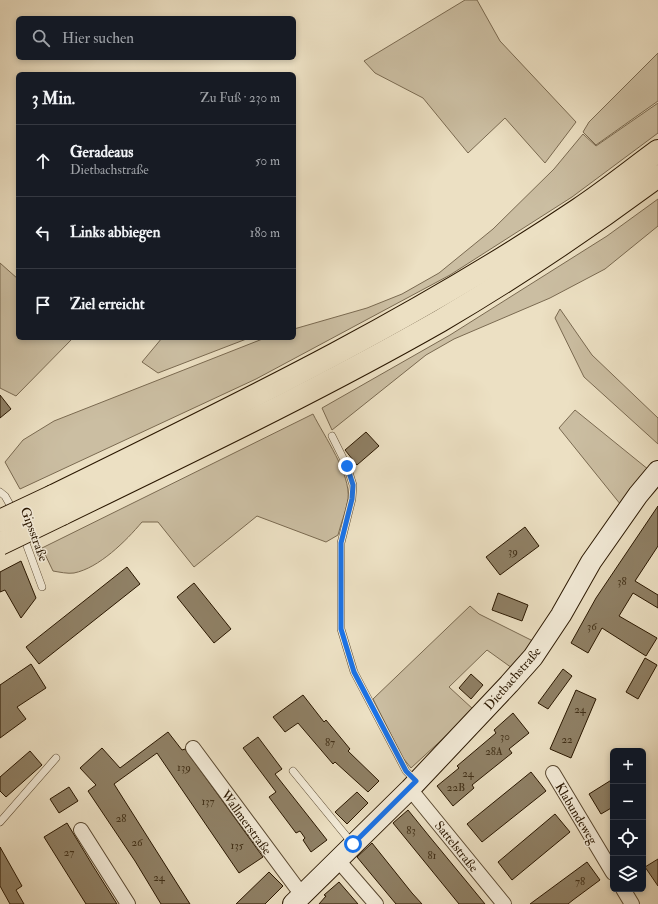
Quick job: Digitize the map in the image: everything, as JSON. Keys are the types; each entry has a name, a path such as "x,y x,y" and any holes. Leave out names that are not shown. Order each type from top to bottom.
{"highway":[{"path":"0,544 57,505 455,287 580,209 658,151"},
{"path":"9,521 57,505 275,410 440,321 595,223 658,176"}],"main road":[{"name":"Dietbachstraße","path":"297,899 413,785 533,657 561,615 591,562 638,495 658,471"}],"street":[{"name":"Wallmerstraße","path":"193,748 297,899"},
{"name":"Klabundeweg","path":"553,773 610,868"},
{"name":"Sattelstraße","path":"413,785 504,904"},
{"path":"81,830 128,904"},
{"path":"337,859 376,904"},
{"path":"625,892 632,904"}],"lane":[{"path":"332,436 347,466 353,485 352,499 341,543 341,629 354,672 413,785"},
{"name":"Gipsstraße","path":"0,492 12,506 9,521"},
{"name":"Gipsstraße","path":"20,529 42,588"},
{"path":"0,822 56,758"},
{"path":"293,771 353,844"}],"shaded area":[{"path":"465,0 477,0 500,41 576,122 545,163 505,118 468,153 423,98 375,73 364,61"},
{"path":"658,53 658,101 596,145 583,132 589,122"},
{"path":"658,103 658,133 572,197 450,275 256,379 20,489 5,462 23,440 54,421 260,340 296,340 296,328 367,308 402,294 439,273 493,229 554,169 583,134 596,146"},
{"path":"658,199 658,226 605,269 550,298 454,339 426,355 332,430 322,408 450,335 607,236"},
{"path":"0,263 16,277 16,340 71,340 16,396 0,388"},
{"path":"560,309 592,355 658,418 658,444 584,377 555,318"},
{"path":"160,340 244,340 158,373 142,362"},
{"path":"575,410 649,470 621,505 559,428"},
{"path":"313,414 336,455 348,489 347,504 338,535 326,542 257,516 194,567 158,522 142,522 120,545 93,566 74,573 53,571 42,548"},
{"path":"470,606 479,614 535,642 512,668 487,650 449,687 474,710 411,768 403,758 373,699"}],"building":[{"path":"0,395 11,409 0,418"},
{"path":"366,432 379,446 357,465 345,450"},
{"path":"658,506 658,546 635,581 658,595 658,608 633,593 619,616 657,638 646,656 602,628 588,653 571,643 596,598"},
{"path":"525,527 539,546 500,575 486,557"},
{"path":"21,561 36,598 21,618 5,590 0,592 0,572"},
{"path":"127,567 140,584 39,664 26,647"},
{"path":"194,583 231,629 214,643 177,597"},
{"path":"498,593 528,605 522,621 492,610"},
{"path":"645,658 657,665 638,699 626,692"},
{"path":"31,664 46,688 17,707 26,719 0,738 0,685"},
{"path":"563,669 572,676 548,709 538,703"},
{"path":"471,674 483,685 471,699 459,688"},
{"path":"576,690 596,699 571,758 550,749"},
{"path":"303,695 324,722 326,720 350,749 348,751 379,781 368,792 335,762 333,764 298,723 285,732 273,717"},
{"path":"513,713 529,733 509,749 512,753 472,785 474,788 453,806 437,786 459,768 457,766 496,733 494,730"},
{"path":"168,732 182,750 185,749 263,857 239,873 157,753 114,784 190,904 161,904 135,861 88,791 96,785 80,768 102,748 120,768"},
{"path":"258,737 282,769 275,774 327,840 311,852 303,840 305,838 300,831 296,833 269,797 276,792 243,748"},
{"path":"30,751 42,765 6,797 0,791 0,777"},
{"path":"531,772 546,791 482,842 467,824"},
{"path":"610,781 610,809 601,814 589,794"},
{"path":"69,787 78,801 59,813 50,799"},
{"path":"357,792 368,803 347,824 335,812"},
{"path":"408,810 485,904 459,904 393,823"},
{"path":"555,814 570,832 512,880 498,862"},
{"path":"67,823 117,904 86,904 44,837"},
{"path":"372,843 422,904 396,904 357,857"},
{"path":"0,847 22,886 16,890 24,904 10,904 0,886"},
{"path":"658,859 658,886 646,868 646,866"},
{"path":"587,862 600,880 568,904 530,904"},
{"path":"269,872 283,886 265,904 236,904"},
{"path":"339,882 358,904 319,904 326,896 324,895"}],"route":[{"path":"347,466 353,485 352,499 341,543 341,629 354,672 406,771 416,781 353,844"}]}
